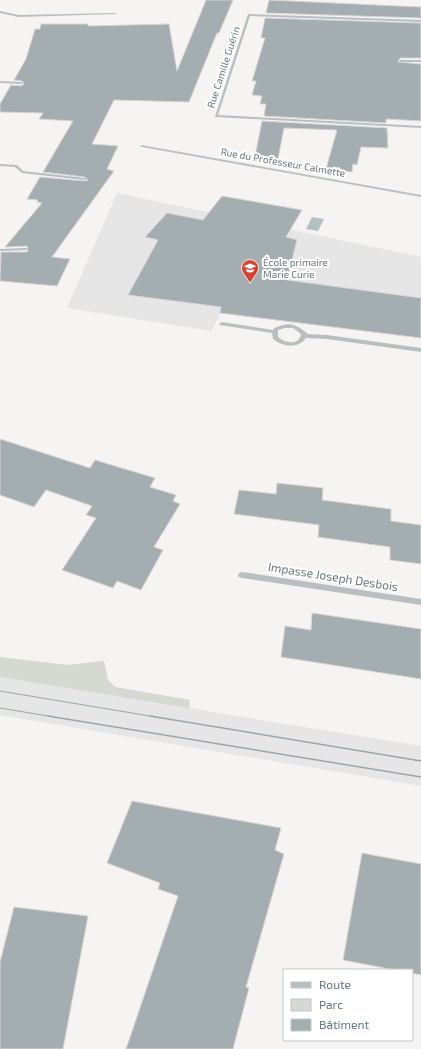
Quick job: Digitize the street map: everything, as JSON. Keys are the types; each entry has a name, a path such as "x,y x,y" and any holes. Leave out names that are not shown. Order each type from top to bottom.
{"street":[{"path":"0,12 18,16 115,14"},
{"name":"Rue Camille Guérin","path":"421,21 249,15 216,116 421,127"},
{"path":"400,61 421,61"},
{"path":"0,82 21,83"},
{"name":"Rue du Professeur Calmette","path":"142,146 421,196"},
{"path":"0,165 16,166 22,172 85,179"},
{"path":"0,250 25,249"},
{"path":"222,324 274,332 280,327 294,326 301,330 304,336"},
{"path":"274,332 275,338 287,344 300,341 304,336"},
{"path":"304,336 327,337 421,350"},
{"name":"Impasse Joseph Desbois","path":"242,575 421,602"}],"shaded area":[{"name":"École primaire Marie Curie","path":"117,193 421,257 421,338 220,313 212,331 67,308"},
{"path":"312,217 324,219 318,231 306,229"},
{"path":"0,657 66,665 104,661 108,680 115,687 190,700 189,708 421,746 421,786 0,715"}],"green space":[{"path":"0,657 66,665 104,661 108,680 115,687 190,700 189,708 0,677"}],"building":[{"path":"206,0 233,0 219,33 217,33 189,102 114,100 92,144 118,146 107,169 114,171 52,257 70,259 57,286 0,281 1,252 27,252 28,250 27,246 5,247 42,203 37,202 38,200 27,199 40,177 88,180 85,177 43,172 73,121 39,119 43,113 0,112 0,104 11,85 21,86 24,84 22,81 14,80 26,59 35,29 40,29 41,24 88,24 88,26 169,24 177,71"},
{"path":"269,0 421,7 421,18 266,13"},
{"path":"265,18 421,23 421,58 400,58 398,62 421,64 421,121 386,119 386,123 264,116 266,104 260,104 262,96 252,95 256,81 252,81 265,38 261,38"},
{"path":"262,121 387,128 388,148 361,147 357,165 353,164 352,172 326,169 337,130 284,128 277,164 254,161"},
{"path":"222,196 302,210 286,237 297,240 287,280 421,298 421,338 220,313 221,307 128,295 158,240 145,237 167,213 203,220"},
{"path":"0,439 90,468 95,460 155,478 150,487 176,495 173,501 180,504 154,547 163,550 141,590 117,581 113,588 62,570 96,518 86,515 92,506 46,490 34,507 0,495"},
{"path":"277,483 323,488 322,500 391,509 391,521 421,525 421,564 390,560 390,547 318,537 319,525 234,514 239,490 276,494"},
{"path":"312,613 421,629 421,679 281,657 285,626 311,630"},
{"path":"132,801 281,828 275,850 284,854 246,987 249,988 233,1049 126,1049 178,896 158,889 160,883 107,863"},
{"path":"362,853 421,864 421,975 413,973 413,969 390,969 343,960"},
{"path":"14,907 88,916 63,1049 0,1049 0,962"}],"tram line":[{"path":"0,691 150,716"},
{"path":"0,708 48,716"},
{"path":"48,716 421,777"},
{"path":"48,716 54,717"},
{"path":"150,716 421,761"},
{"path":"150,716 156,717"}],"place":[{"name":"École primaire Marie Curie","path":"250,283"}]}
